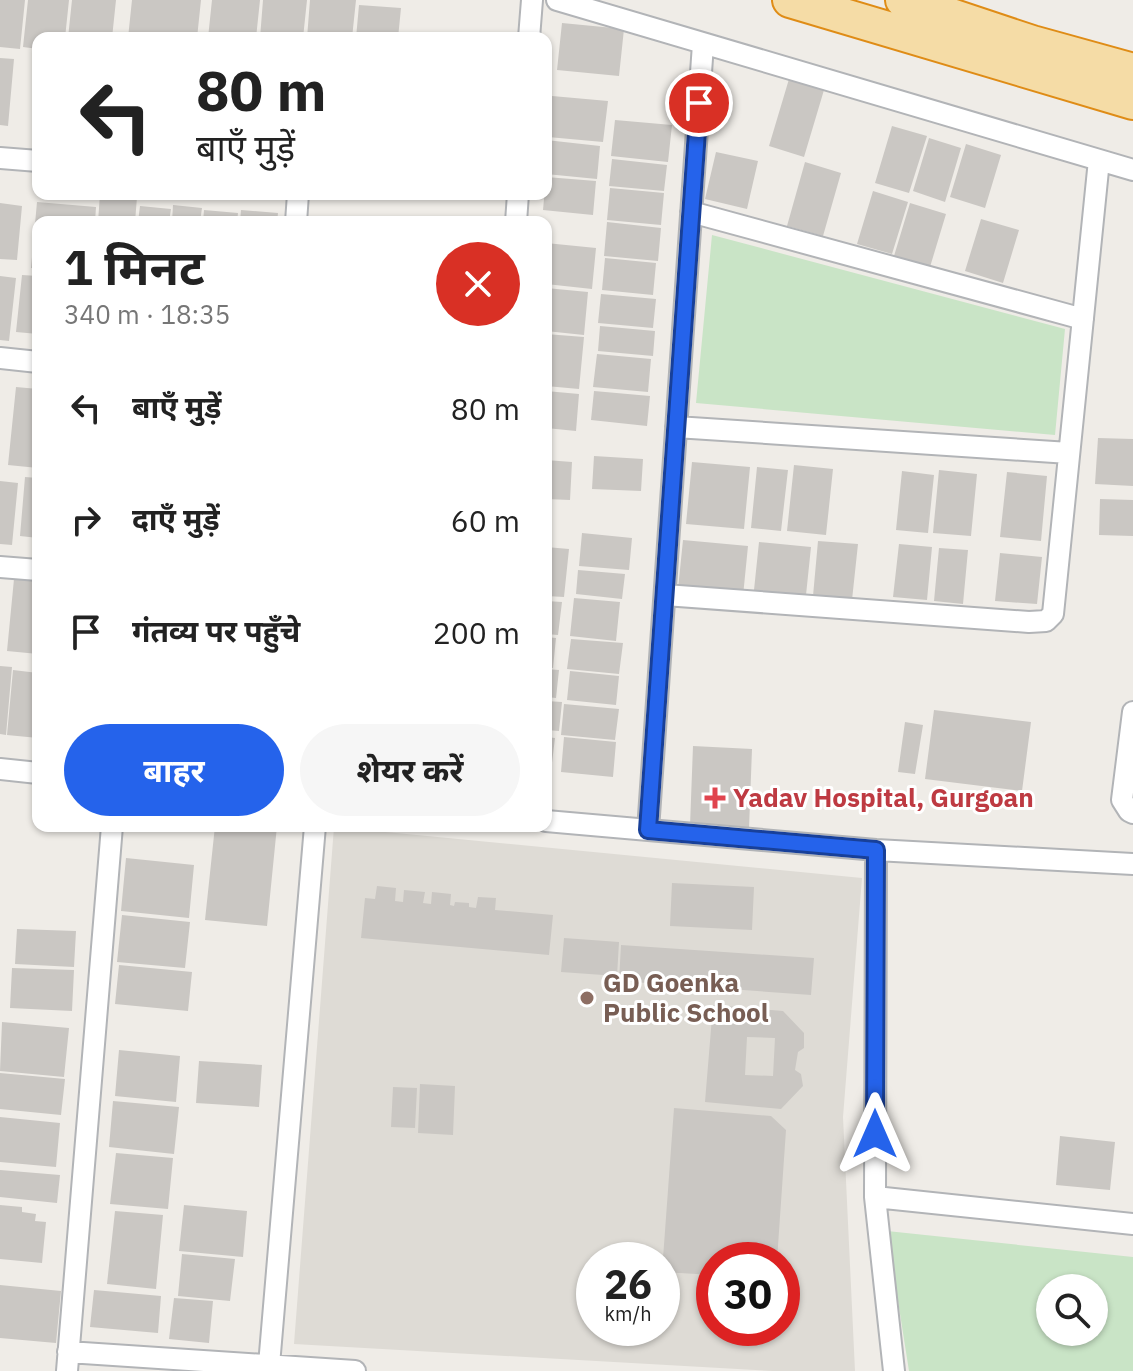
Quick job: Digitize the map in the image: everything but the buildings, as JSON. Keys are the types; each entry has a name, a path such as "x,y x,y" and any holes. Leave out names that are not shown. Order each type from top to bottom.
{"highway":[{"path":"790,0 1133,102"},
{"path":"903,0 1032,43 1133,71"}],"street":[{"path":"529,32 532,0"},
{"path":"557,0 1133,170"},
{"path":"648,830 703,44"},
{"path":"0,158 32,161"},
{"path":"665,595 1029,622 1046,621 1053,614 1099,160"},
{"path":"691,212 1083,319"},
{"path":"0,358 32,361"},
{"path":"676,427 1069,453"},
{"path":"0,567 32,570"},
{"path":"1133,712 1122,800 1133,813"},
{"path":"0,769 32,772"},
{"path":"552,822 876,850 1133,864"},
{"path":"112,832 68,1362 269,1365 355,1371"},
{"path":"269,1365 314,832"},
{"path":"876,850 875,1197 894,1371"},
{"path":"875,1197 1133,1224"}],"shaded area":[{"name":"GD Goenka Public School","path":"334,832 386,832 862,878 843,1117 855,1371 773,1371 294,1344"}],"green space":[{"path":"712,235 1065,329 1055,435 696,403"},
{"path":"887,1231 1133,1257 1133,1371 909,1371"}],"place":[{"name":"Yadav Hospital, Gurgoan","path":"715,798"},
{"name":"GD Goenka Public School","path":"587,998"}],"route":[{"path":"699,103 648,830 876,850 875,1134"}]}
